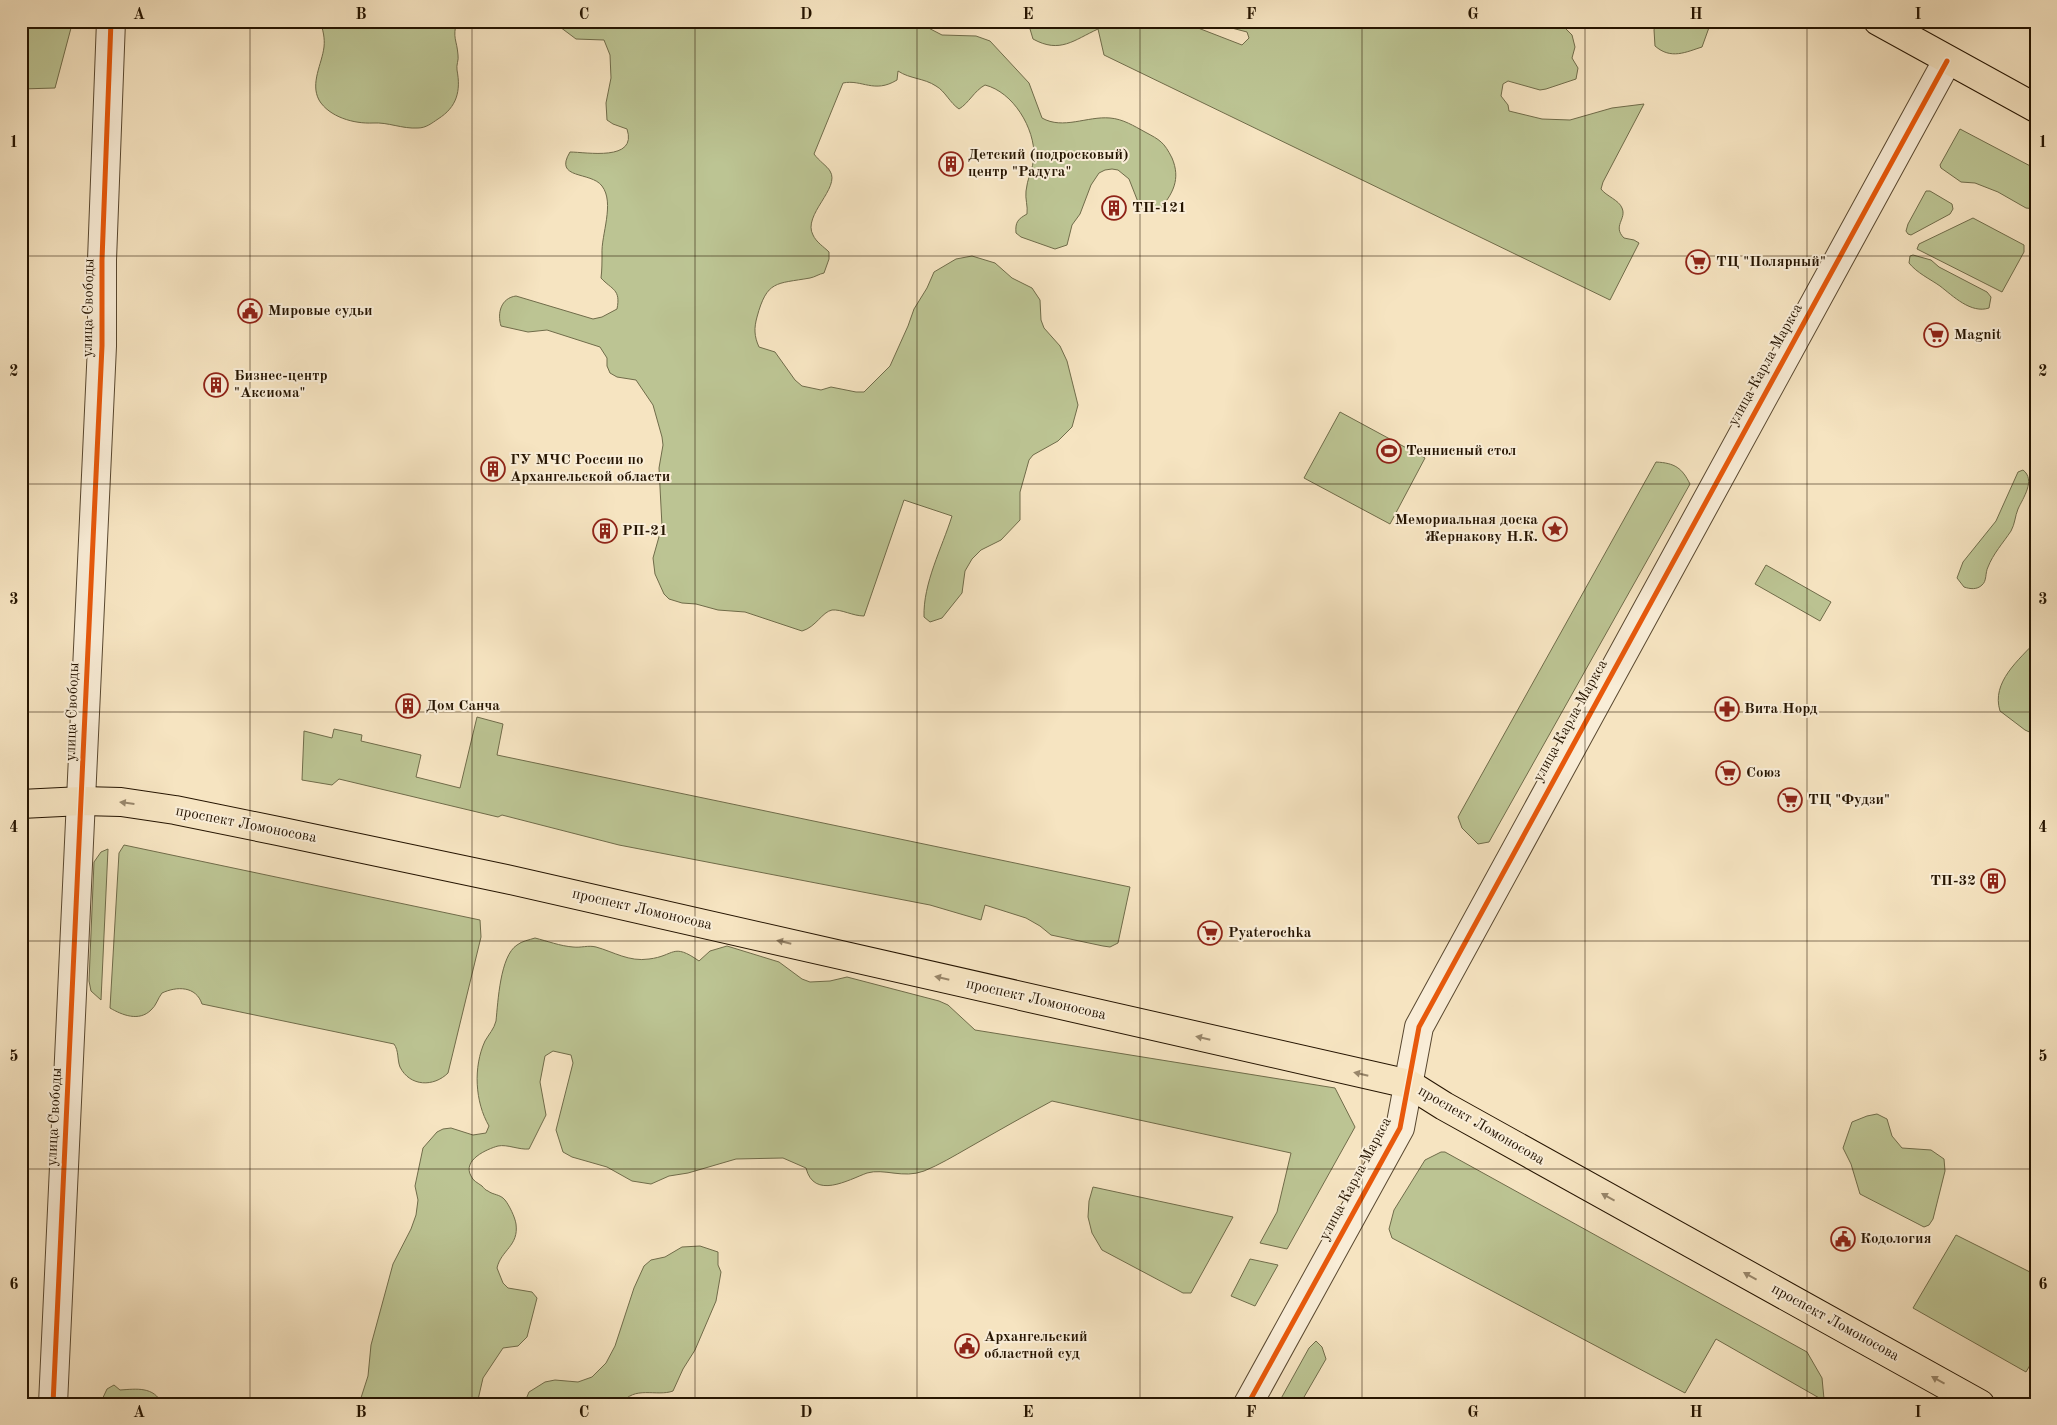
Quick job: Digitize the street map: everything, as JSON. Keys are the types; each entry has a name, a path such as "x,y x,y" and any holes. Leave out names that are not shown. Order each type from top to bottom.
{"main road":[{"path":"1878,21 1947,61 2036,108"},
{"name":"проспект Ломоносова","path":"21,804 82,801 121,802 175,810 487,875 1409,1084 1444,1106 1980,1404"}],"street":[{"name":"улица Свободы","path":"53,1404 102,346 102,260 111,21"},
{"name":"улица Карла Маркса","path":"1248,1404 1400,1128 1419,1027 1947,61"}],"green space":[{"path":"21,21 71,21 71,28 55,88 21,89"},
{"path":"320,21 457,21 455,35 458,57 458,92 450,109 429,125 421,128 350,121 329,111 319,100 316,87 324,44 324,34"},
{"path":"552,21 915,21 942,35 976,36 990,41 1029,83 1042,118 1058,123 1101,118 1119,120 1133,125 1154,137 1167,148 1175,166 1176,179 1172,192 1159,210 1153,211 1140,207 1129,179 1118,170 1105,170 1099,173 1091,185 1080,214 1072,225 1067,245 1055,249 1021,237 1016,233 1018,221 1027,214 1026,191 1034,157 1031,134 1026,123 1013,103 1005,95 985,85 959,109 936,86 898,71 897,80 882,86 850,82 843,83 814,154 829,169 832,178 827,193 816,210 811,227 816,240 829,252 829,259 824,273 810,278 781,283 769,290 761,305 756,321 755,336 759,347 775,352 795,380 802,386 821,390 831,387 864,392 890,366 914,309 934,272 956,259 972,256 995,263 1012,278 1032,288 1040,300 1041,320 1044,328 1060,346 1067,361 1078,405 1072,427 1058,441 1033,455 1029,460 1020,492 1020,520 1001,540 981,550 972,559 965,571 962,593 942,618 930,622 924,617 925,604 930,579 952,516 904,500 864,616 832,610 802,631 745,612 718,610 696,604 682,603 669,599 664,594 655,574 653,558 662,526 659,468 663,445 653,405 636,380 617,377 610,373 607,366 607,358 600,347 547,330 528,332 501,326 500,321 501,307 511,297 516,296 593,319 602,317 617,309 618,297 615,290 601,278 602,246 607,210 606,193 597,181 570,171 566,167 566,161 570,152 609,153 618,151 625,147 628,139 627,129 607,120 606,103 611,78 610,55 604,40 576,39"},
{"path":"1031,21 1180,21 1242,45 1249,38 1247,32 1224,26 1215,21 1547,21 1561,24 1572,35 1575,47 1572,58 1578,68 1576,79 1540,90 1508,81 1503,84 1501,96 1508,105 1509,111 1542,119 1570,120 1612,108 1644,104 1601,189 1622,208 1623,216 1619,226 1621,234 1624,238 1639,243 1610,300 1104,55 1098,29 1067,44 1051,45 1033,39 1030,29"},
{"path":"1656,21 1711,22 1702,47 1684,53 1673,54 1667,53 1655,46 1654,30"},
{"path":"1960,129 2036,169 2036,209 2026,208 1998,192 1975,183 1961,182 1941,168 1940,165"},
{"path":"1926,191 1930,191 1952,204 1953,209 1950,214 1911,235 1908,234 1906,231 1908,224"},
{"path":"1973,218 2024,245 2024,252 2002,292 1917,249 1919,244"},
{"path":"1913,255 1931,260 1939,267 1987,292 1991,297 1989,308 1976,308 1956,299 1912,267 1909,263 1910,256"},
{"path":"1340,412 1425,458 1390,524 1304,478"},
{"path":"1656,462 1677,467 1690,484 1489,842 1478,844 1462,828 1458,817"},
{"path":"2023,470 2027,474 2028,484 2011,531 1990,562 1984,583 1980,587 1971,589 1964,587 1957,578 1963,562 1996,521 2018,472"},
{"path":"1766,565 1831,602 1820,621 1755,584"},
{"path":"2036,641 2036,735 2025,730 2000,711 1998,700 1999,691 2008,672"},
{"path":"477,717 503,724 497,755 1130,887 1118,943 1110,947 1051,935 1026,918 985,905 981,920 930,905 619,845 502,815 498,817 339,779 332,785 302,780 304,731 332,738 334,729 362,735 361,741 421,755 416,777 460,788"},
{"path":"124,845 480,920 481,937 448,1073 436,1081 422,1083 404,1074 400,1067 397,1049 394,1044 202,1004 195,994 185,989 174,989 162,993 153,1008 141,1016 125,1015 110,1008 119,853"},
{"path":"108,849 101,1000 91,991 89,981 94,862 101,852"},
{"path":"535,938 558,945 596,947 628,958 642,960 678,951 690,955 699,961 710,951 727,946 779,962 802,979 810,982 830,981 847,977 939,1001 948,1005 975,1030 1335,1088 1355,1127 1287,1249 1260,1243 1277,1212 1291,1153 1052,1101 930,1169 916,1173 873,1172 841,1183 824,1185 816,1183 810,1178 806,1168 783,1158 736,1159 688,1173 669,1176 651,1184 632,1181 607,1167 572,1157 563,1152 556,1130 573,1063 571,1055 553,1051 545,1056 540,1082 546,1115 529,1149 509,1146 493,1147 477,1156 470,1165 469,1170 474,1181 505,1200 514,1218 516,1224 515,1238 497,1268 503,1283 508,1288 532,1292 537,1298 527,1337 518,1346 503,1348 483,1378 477,1404 359,1404 368,1376 371,1345 393,1264 416,1215 418,1200 415,1186 423,1148 437,1132 443,1129 451,1128 473,1135 486,1133 489,1126 484,1117 477,1084 481,1051 496,1021 501,980 507,959 517,945"},
{"path":"1877,1114 1887,1119 1892,1136 1902,1148 1931,1150 1944,1159 1945,1171 1933,1219 1929,1225 1924,1227 1860,1194 1851,1164 1843,1148 1852,1122"},
{"path":"1445,1152 1807,1352 1822,1378 1824,1399 1716,1339 1685,1393 1392,1238 1389,1229 1394,1210 1425,1160"},
{"path":"1093,1187 1233,1217 1191,1293 1183,1293 1102,1250 1092,1233 1088,1217 1089,1201"},
{"path":"1956,1235 2036,1275 2036,1355 2026,1372 1913,1308"},
{"path":"700,1246 718,1252 718,1265 721,1272 716,1301 695,1350 683,1369 673,1391 667,1393 639,1393 627,1398 622,1404 524,1404 529,1392 545,1382 555,1380 578,1382 592,1377 606,1363 615,1346 634,1288 644,1266 651,1260 665,1257 682,1247"},
{"path":"1250,1259 1278,1265 1255,1306 1231,1296"},
{"path":"1316,1341 1322,1347 1326,1359 1300,1404 1278,1404 1309,1348"},
{"path":"114,1385 120,1390 138,1389 149,1391 159,1398 162,1404 100,1404 107,1389"}],"cycle path":[{"path":"53,1404 102,346 102,260 111,21"},
{"path":"1248,1404 1400,1128 1419,1027 1947,61"}],"place":[{"name":"Детский (подросковый) центр \"Радуга\"","path":"951,164"},
{"name":"ТП-121","path":"1114,208"},
{"name":"ТЦ \"Полярный\"","path":"1698,262"},
{"name":"Мировые судьи","path":"250,311"},
{"name":"Magnit","path":"1936,335"},
{"name":"Бизнес-центр \"Аксиома\"","path":"216,385"},
{"name":"Теннисный стол","path":"1389,451"},
{"name":"ГУ МЧС России по Архангельской области","path":"493,469"},
{"name":"Мемориальная доска Жернакову Н.К.","path":"1555,529"},
{"name":"РП-21","path":"605,531"},
{"name":"Дом Санча","path":"408,706"},
{"name":"Вита Норд","path":"1727,709"},
{"name":"Союз","path":"1728,773"},
{"name":"ТЦ \"Фудзи\"","path":"1790,800"},
{"name":"ТП-32","path":"1993,881"},
{"name":"Pyaterochka","path":"1210,933"},
{"name":"Кодология","path":"1843,1239"},
{"name":"Архангельский областной суд","path":"967,1346"}]}
